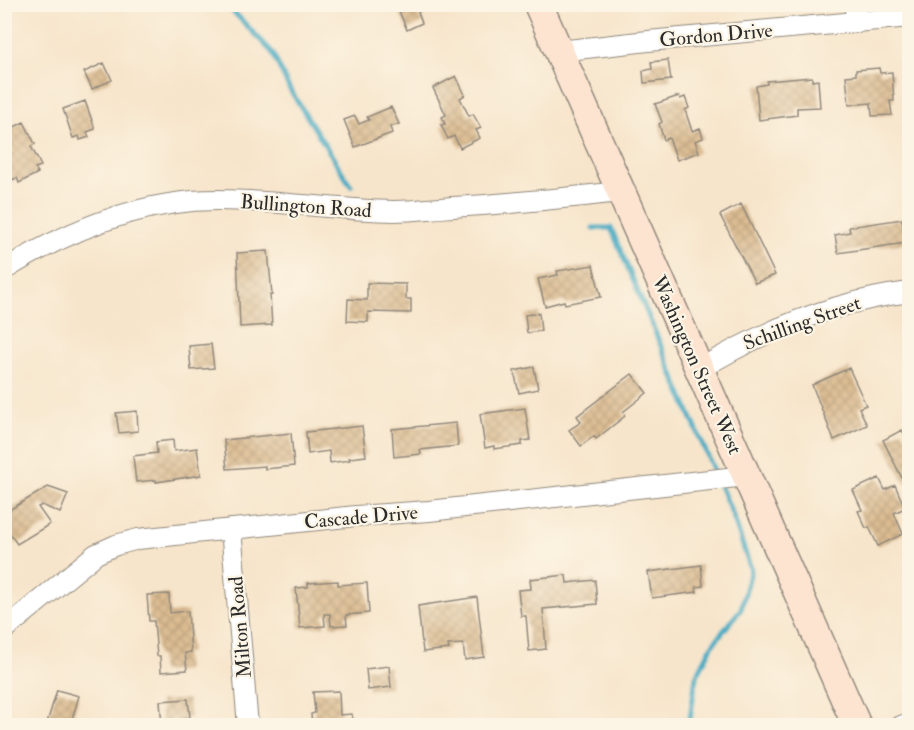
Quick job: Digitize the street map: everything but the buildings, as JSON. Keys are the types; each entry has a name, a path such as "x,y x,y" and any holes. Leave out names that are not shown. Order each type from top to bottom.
{"street":[{"name":"Washington Street West","path":"538,4 857,726"},
{"name":"Gordon Drive","path":"559,51 856,14 909,17"},
{"name":"Bullington Road","path":"4,270 42,247 83,228 126,214 171,205 216,200 397,211 621,192"},
{"name":"Schilling Street","path":"700,369 739,346 842,305 909,292"},
{"name":"Cascade Drive","path":"4,630 96,554 138,539 356,516 429,512 746,476"},
{"name":"Milton Road","path":"231,529 248,726"},
{"path":"901,726 909,723"}],"waterway":[{"path":"226,4 272,52 289,88 351,186"},
{"path":"593,228 611,228 733,516 751,570 741,609 713,644 696,677 689,726"}]}
